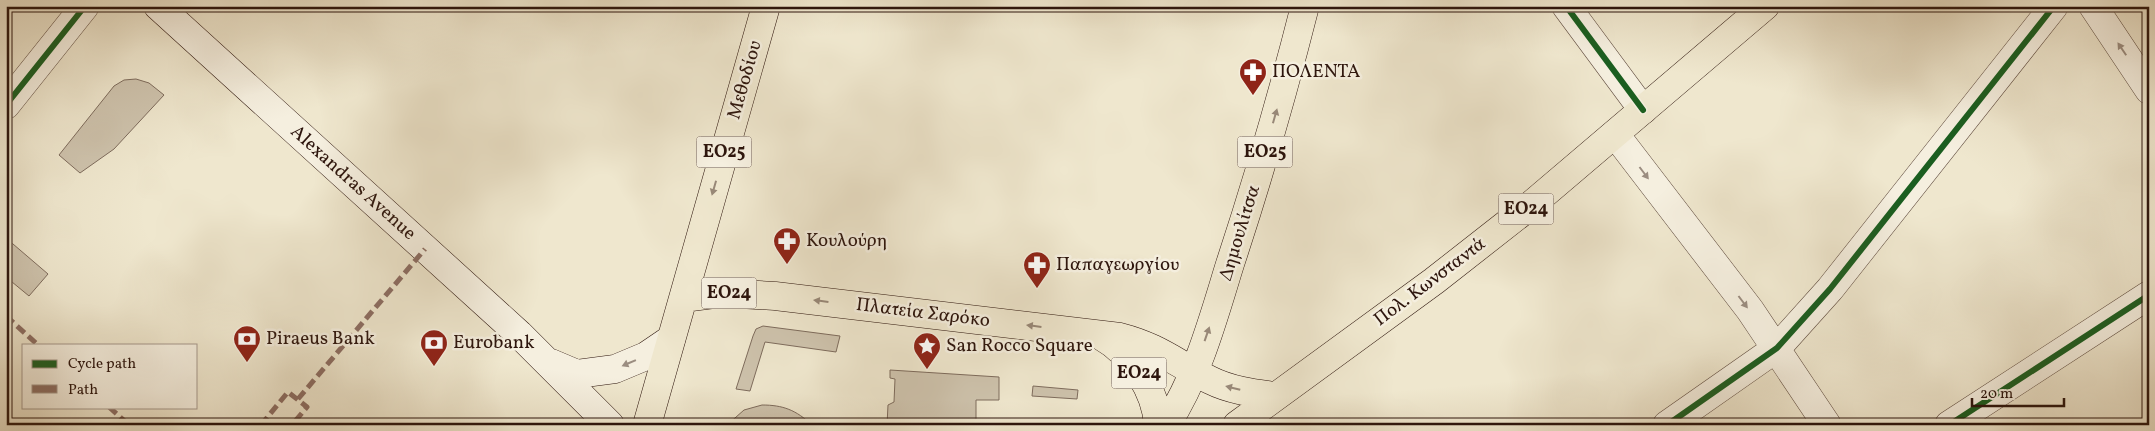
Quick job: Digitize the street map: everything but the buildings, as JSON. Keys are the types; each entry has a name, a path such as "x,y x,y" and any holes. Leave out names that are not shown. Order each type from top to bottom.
{"main road":[{"name":"Μεθοδίου","path":"683,298 766,6"},
{"name":"Δημουλίτσα","path":"1195,372 1265,152 1305,6"},
{"name":"Πολ. Κωνσταντά","path":"1237,425 1441,275 1531,205 1765,6"},
{"name":"Πλατεία Σαρόκο","path":"683,298 722,293 775,296 1120,337 1148,345 1195,372"},
{"name":"ΕΟ24","path":"647,425 683,298"},
{"name":"Πλατεία Σαρόκο","path":"1100,336 1120,349 1137,370 1151,398 1158,425"},
{"name":"ΕΟ24","path":"1195,372 1224,386 1274,396"},
{"name":"ΕΟ25","path":"1166,425 1195,372"}],"street":[{"path":"6,105 85,6"},
{"name":"Alexandras Avenue","path":"158,6 547,361 610,425"},
{"path":"1566,6 1643,110"},
{"path":"1667,425 1777,348 1830,289 2054,6"},
{"path":"2092,6 2149,90"},
{"path":"1615,134 1777,348 1826,425"},
{"path":"1949,425 2149,295"},
{"name":"Alexandras Avenue","path":"547,361 577,374 614,369 646,356 671,339"}],"shaded area":[{"path":"136,79 149,83 164,95 114,149 80,173 59,155 114,86 124,80"},
{"path":"6,238 48,274 29,296 6,277"},
{"path":"763,326 840,336 836,352 765,342 750,391 736,389 756,329"},
{"path":"890,370 999,377 999,400 976,400 976,423 945,421 945,425 887,425 888,405 894,402 895,379 890,378"},
{"path":"1033,386 1078,390 1077,399 1032,396"},
{"path":"762,405 789,409 812,425 727,425 744,410"}],"marked path":[{"path":"298,399 425,249"},
{"path":"6,316 37,344"},
{"path":"261,425 288,392 307,407 292,425"},
{"path":"110,408 129,425"}],"cycle path":[{"path":"6,105 85,6"},
{"path":"1566,6 1643,110"},
{"path":"1667,425 1777,348 1830,289 2054,6"},
{"path":"1949,425 2149,295"}],"place":[{"name":"ΠΟΛΕΝΤΑ","path":"1253,96"},
{"name":"Κουλούρη","path":"787,265"},
{"name":"Παπαγεωργίου","path":"1037,289"},
{"name":"Piraeus Bank","path":"247,363"},
{"name":"Eurobank","path":"434,367"},
{"name":"San Rocco Square","path":"927,370"}]}
